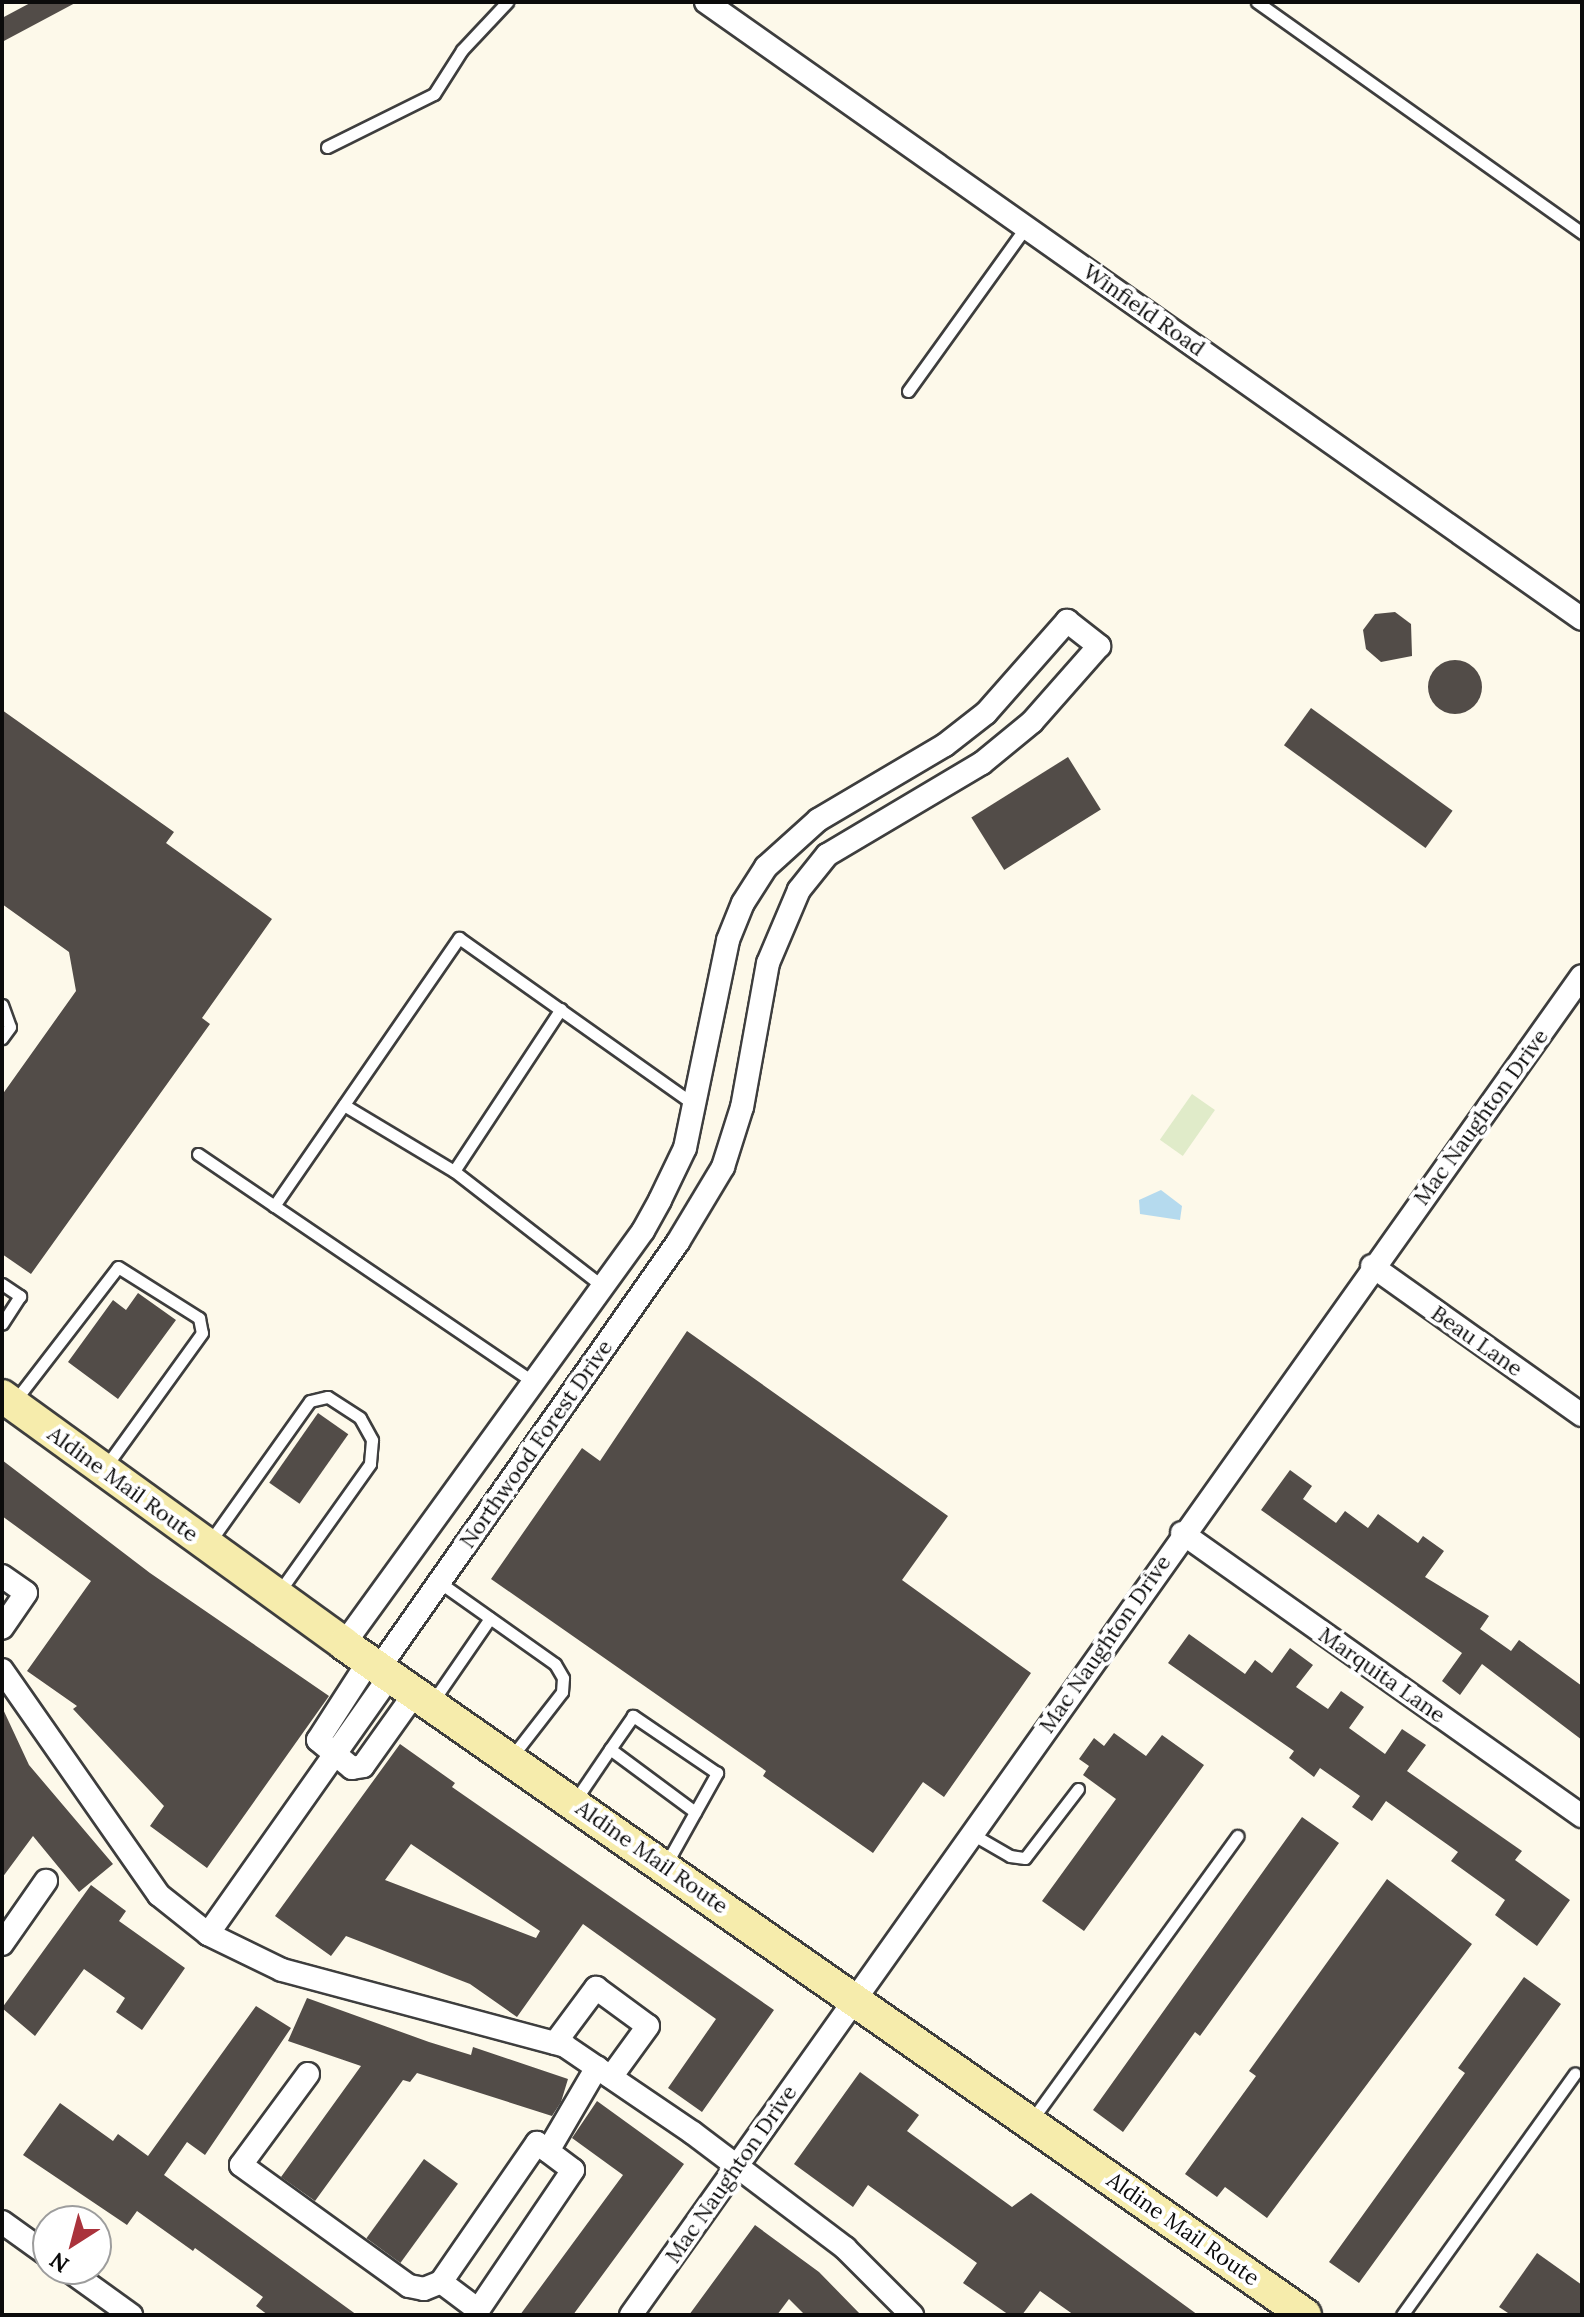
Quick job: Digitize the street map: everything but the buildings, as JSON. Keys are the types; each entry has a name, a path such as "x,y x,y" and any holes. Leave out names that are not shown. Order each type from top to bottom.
{"main road":[{"name":"Aldine Mail Route","path":"7,1400 388,1674 857,1998 1305,2315"}],"street":[{"name":"Winfield Road","path":"706,2 1582,619"},
{"name":"Northwood Forest Drive","path":"1067,621 1099,646 1022,730 982,763 827,855 799,890 768,963 742,1107 723,1167 692,1219 439,1582 388,1674 532,1381 660,1200 685,1148 728,940 743,903 766,867 818,820 945,745 986,713 1067,621"},
{"path":"766,867 799,890"},
{"name":"Mac Naughton Drive","path":"631,2315 1372,1266 1573,1010 1582,976"},
{"path":"660,1200 692,1219"},
{"name":"Beau Lane","path":"1372,1266 1582,1415"},
{"name":"Marquita Lane","path":"1182,1533 1582,1816"},
{"path":"2,1576 26,1593 2,1628"},
{"path":"2,1670 159,1895 208,1934 282,1970 555,2043 604,2072 735,2166 872,2271 912,2315"},
{"path":"388,1674 363,1766 352,1768 318,1740 388,1674"},
{"path":"208,1934 334,1755"},
{"path":"2,1944 46,1881"},
{"path":"548,2151 604,2072 648,2026 596,1988 555,2043"},
{"path":"308,2074 241,2165 409,2286 424,2289 441,2282 537,2143 573,2170 476,2312 441,2282"},
{"path":"2,2222 32,2244"},
{"path":"89,2285 131,2315"}],"lane":[{"path":"327,147 434,94 462,50 507,2"},
{"path":"1257,2 1582,233"},
{"path":"908,391 1026,227"},
{"path":"274,1206 459,938 695,1105"},
{"path":"2,1005 10,1027 2,1038"},
{"path":"454,1171 561,1009"},
{"path":"344,1105 454,1171 602,1286"},
{"path":"198,1154 532,1381"},
{"path":"7,1400 118,1267 199,1318 202,1333 103,1469"},
{"path":"2,1284 20,1296 2,1324"},
{"path":"208,1545 310,1401 318,1395 328,1397 360,1418 372,1440 370,1464 276,1595"},
{"path":"439,1582 555,1664 563,1678 562,1692 510,1759"},
{"path":"388,1674 490,1618"},
{"path":"574,1803 633,1716 717,1773 665,1866"},
{"path":"610,1749 695,1812"},
{"path":"972,1834 1010,1856 1025,1858 1078,1789"},
{"path":"1030,2122 1237,1836"},
{"path":"1402,2315 1575,2073"}],"green space":[{"path":"1192,1094 1215,1110 1183,1156 1160,1140"}],"water":[{"path":"1161,1190 1182,1206 1180,1220 1140,1214 1139,1200"}]}
